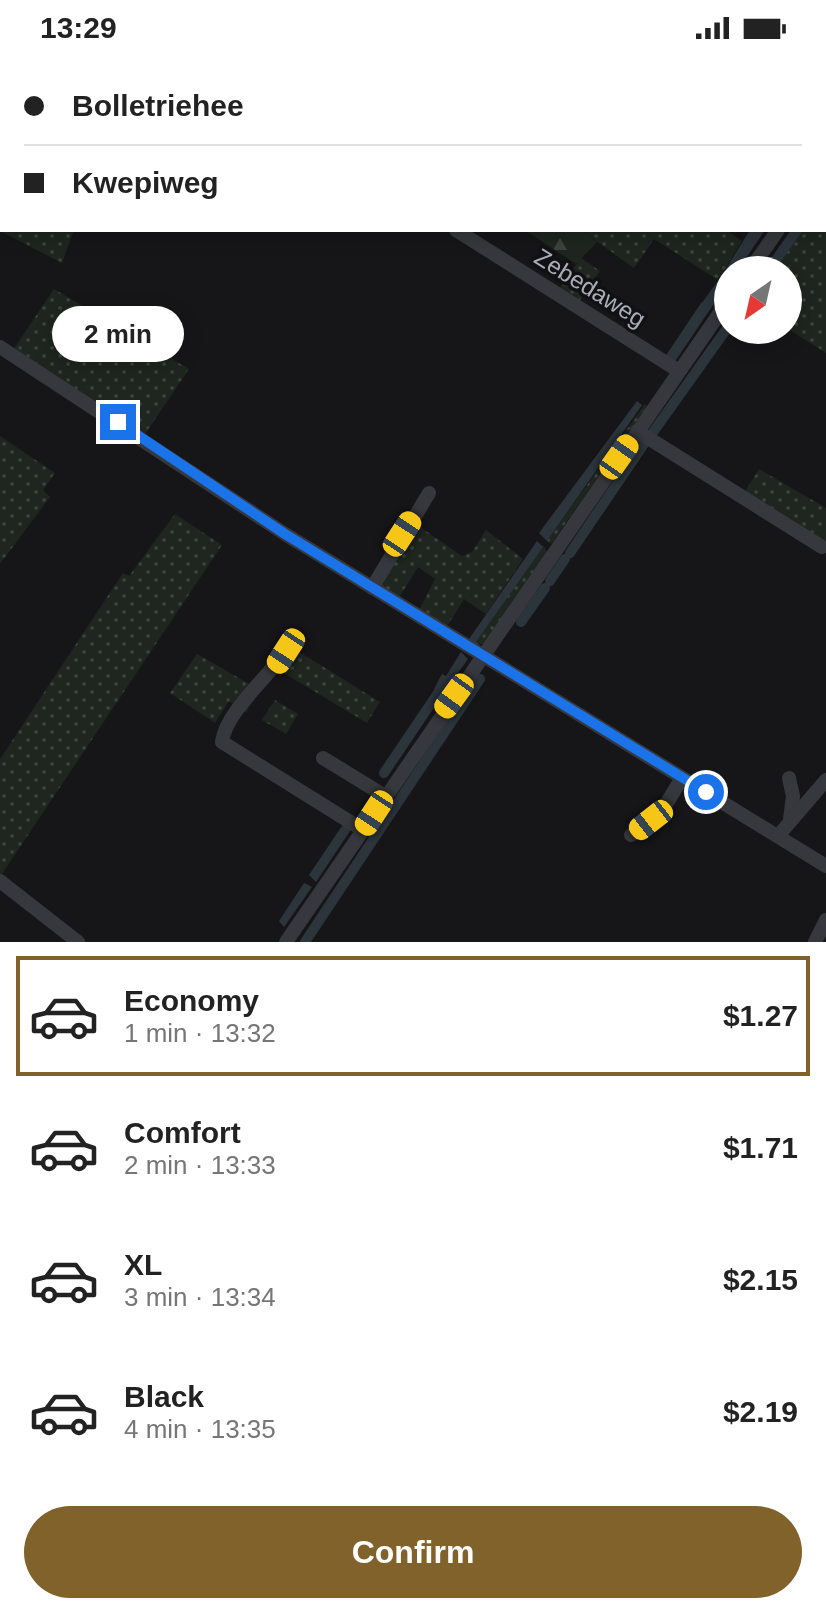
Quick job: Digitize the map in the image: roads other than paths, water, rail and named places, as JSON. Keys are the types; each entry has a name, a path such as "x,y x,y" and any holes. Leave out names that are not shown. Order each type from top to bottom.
{"street":[{"name":"Zebedaweg","path":"459,232 670,365"},
{"path":"760,256 777,232"},
{"path":"286,942 479,652 637,431 670,365 714,316"},
{"path":"0,347 372,588 826,866"},
{"path":"637,431 822,547"},
{"path":"372,588 429,493"},
{"path":"286,651 269,676 250,694 222,742 363,830"},
{"path":"323,758 385,796"},
{"path":"631,835 665,806 682,778"},
{"path":"778,836 790,819 793,796 789,778"},
{"path":"790,819 798,816 826,780"},
{"path":"0,881 78,942"},
{"path":"815,942 826,920"}],"waterway":[{"path":"779,256 796,232"},
{"path":"704,309 714,295"},
{"path":"651,435 716,344"},
{"path":"570,553 644,444"},
{"path":"550,581 565,559"},
{"path":"521,622 545,588"},
{"path":"305,942 480,679"},
{"path":"384,773 444,684"}]}
